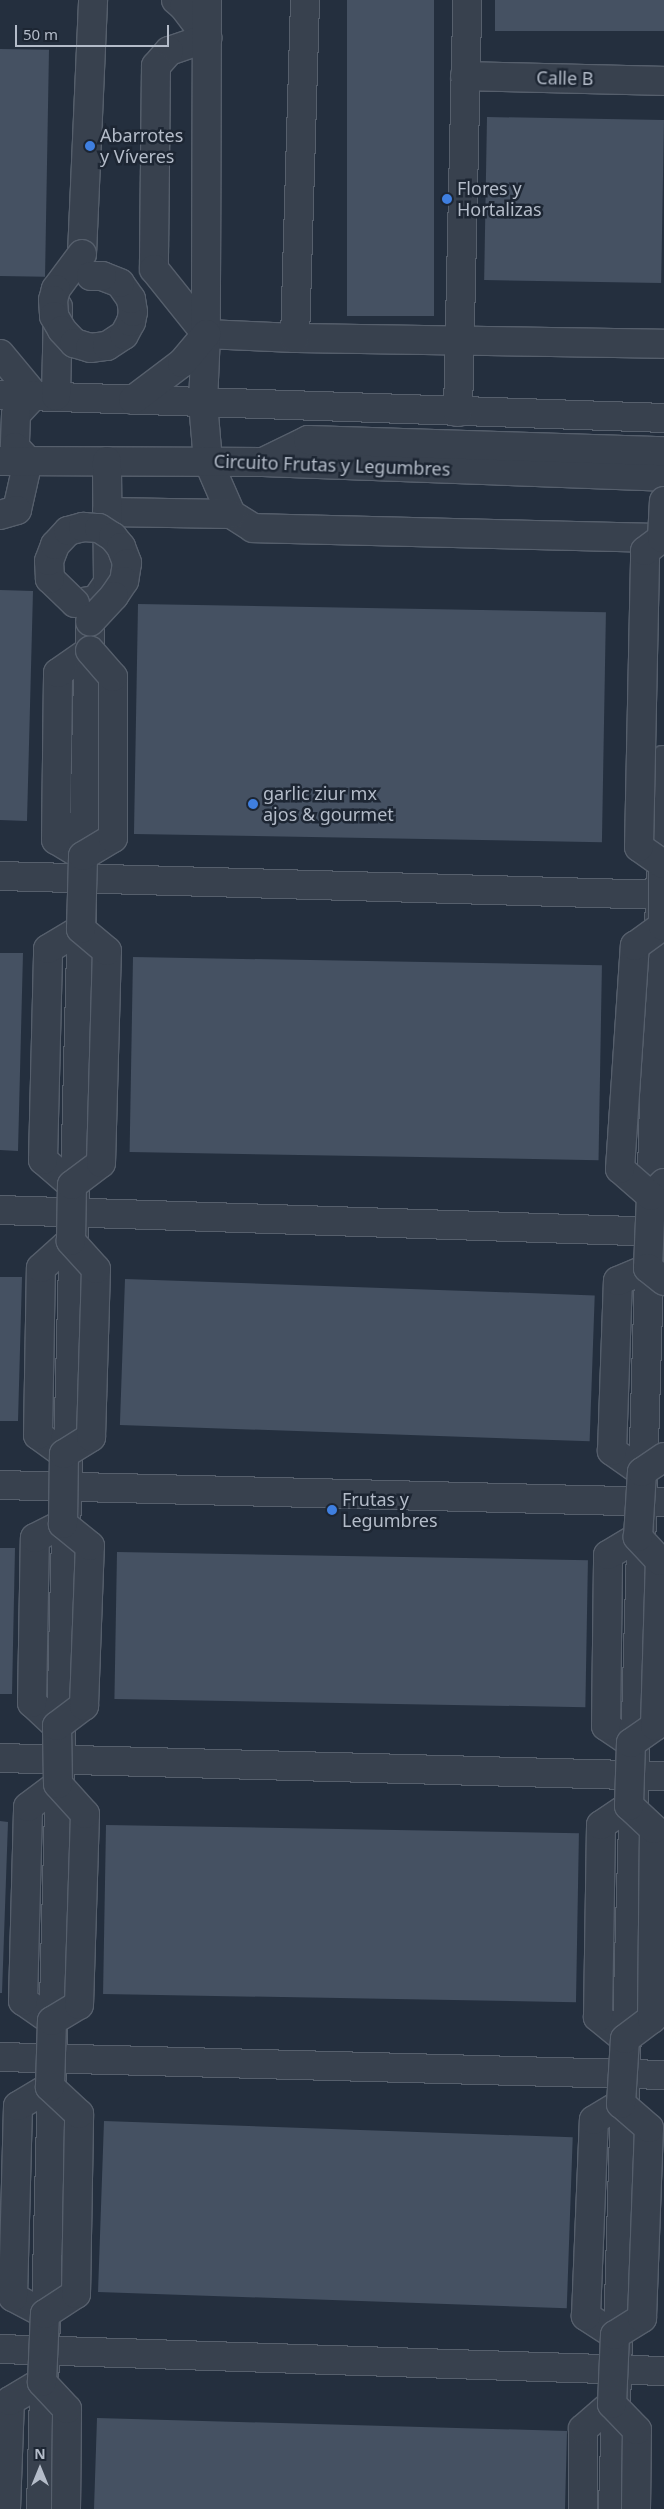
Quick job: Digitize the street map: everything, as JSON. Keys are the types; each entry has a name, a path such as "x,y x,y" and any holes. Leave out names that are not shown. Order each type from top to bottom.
{"street":[{"path":"0,515 17,510 28,461 15,447 16,414 45,396 58,307 62,290 77,278 102,276 120,283 131,299 133,312 131,322 124,335 107,346 90,348 74,343 62,330 54,316 53,300 56,289 65,274 77,263 82,254 93,0"},
{"path":"176,0 184,7 207,38"},
{"path":"206,0 206,334 203,403 208,461 231,514"},
{"path":"295,338 305,0"},
{"path":"458,412 458,341 467,0"},
{"path":"207,38 169,51 156,66 154,269 206,334 295,338 664,344"},
{"name":"Calle B","path":"465,76 664,80"},
{"path":"133,400 182,363 206,334"},
{"path":"0,354 45,396"},
{"path":"0,395 664,418"},
{"path":"306,407 320,423 336,427 664,436"},
{"path":"263,462 308,440 664,450"},
{"name":"Circuito Frutas y Legumbres","path":"0,461 263,462 664,477"},
{"path":"89,663 90,622 114,596 124,580 127,564 121,547 113,537 99,528 83,527 68,531 55,545 49,561 50,579 75,603 96,600 108,583 107,512 108,461"},
{"path":"631,1743 606,1726 608,1556 638,1537 653,1465 612,1451 618,1281 656,1274 658,1190 620,1169 635,946 664,926 663,864 639,847 645,551 662,538 664,501"},
{"path":"107,512 231,514 253,528 664,538"},
{"path":"41,2509 83,867 56,840 58,674 89,663 113,677 113,838 83,867 80,929"},
{"path":"613,2509 635,1775 654,1502 664,760"},
{"path":"0,876 83,867 662,895"},
{"path":"72,1184 101,1163 107,951 80,929"},
{"path":"72,1184 43,1160 48,949 80,929"},
{"path":"64,1454 91,1437 96,1279 96,1269 70,1241 72,1184"},
{"path":"0,1210 658,1232"},
{"path":"64,1454 38,1434 41,1268 70,1241"},
{"path":"63,1524 64,1454"},
{"path":"0,1485 654,1502"},
{"path":"57,1726 84,1706 90,1546 63,1524"},
{"path":"52,2021 79,2005 85,1814 59,1772 57,1726 32,1703 35,1538 63,1524"},
{"path":"631,1743 655,1726 660,1561 638,1537"},
{"path":"621,2104 625,2039 652,2019 654,1829 629,1806 631,1743"},
{"path":"0,1758 59,1772 664,1776"},
{"path":"52,2021 24,2001 28,1807 59,1772"},
{"path":"625,2039 598,2017 600,1835 601,1825 629,1806"},
{"path":"45,2314 76,2294 79,2114 50,2087 52,2021"},
{"path":"0,2057 664,2075"},
{"path":"45,2314 13,2298 18,2106 50,2087"},
{"path":"616,2335 642,2318 649,2128 621,2104"},
{"path":"616,2335 586,2316 594,2120 621,2104"},
{"path":"45,2314 42,2382 67,2410 66,2509"},
{"path":"583,2509 583,2429 612,2404 616,2335"},
{"path":"0,2349 664,2371"},
{"path":"6,2509 10,2401 42,2382"},
{"path":"612,2404 636,2430 636,2509"}],"building":[{"path":"347,0 434,0 434,316 347,316"},
{"path":"495,0 664,0 664,31 495,31"},
{"path":"0,49 49,50 45,277 0,276"},
{"path":"487,117 664,120 661,283 484,280"},
{"path":"0,590 33,591 27,821 0,820"},
{"path":"138,604 606,612 602,842 134,834"},
{"path":"0,953 23,953 18,1151 0,1150"},
{"path":"133,957 602,965 599,1160 130,1152"},
{"path":"0,1277 22,1277 18,1421 0,1421"},
{"path":"125,1279 595,1295 590,1441 120,1425"},
{"path":"0,1548 15,1548 12,1694 0,1694"},
{"path":"117,1552 588,1560 585,1707 114,1699"},
{"path":"0,1821 8,1822 2,1993 0,1993"},
{"path":"106,1825 579,1833 576,2002 103,1994"},
{"path":"104,2121 573,2137 567,2308 98,2292"},
{"path":"97,2418 567,2431 565,2509 94,2509"}],"place":[{"name":"Abarrotes y Víveres","path":"90,146"},
{"name":"Flores y Hortalizas","path":"447,199"},
{"name":"garlic ziur mx ajos & gourmet","path":"253,804"},
{"name":"Frutas y Legumbres","path":"332,1510"}]}
